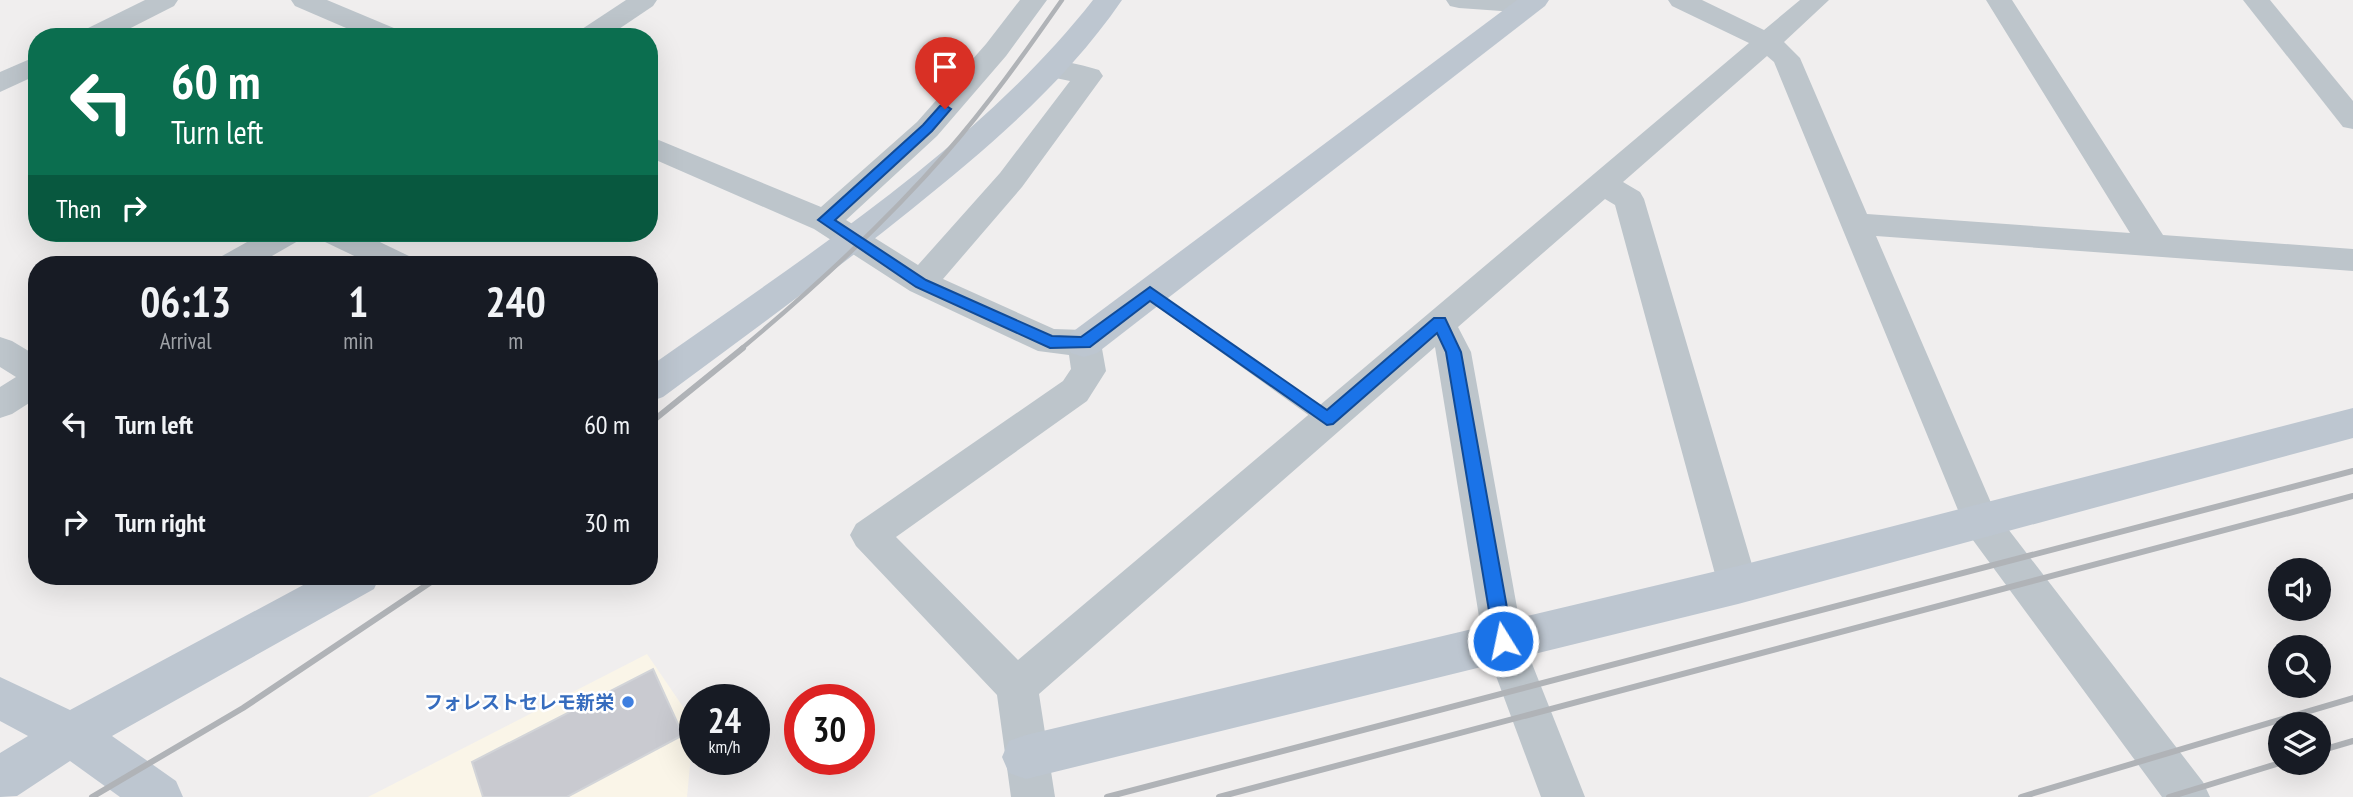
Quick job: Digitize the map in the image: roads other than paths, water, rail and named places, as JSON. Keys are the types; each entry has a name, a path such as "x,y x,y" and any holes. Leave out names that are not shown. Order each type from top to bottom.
{"street":[{"path":"110,28 165,0"},
{"path":"304,0 370,28"},
{"path":"602,28 644,0"},
{"path":"825,220 928,128 996,50 1034,0"},
{"path":"658,380 853,239 1002,118 1077,42 1108,0"},
{"path":"1459,0 1531,3"},
{"path":"1681,0 1767,42 1786,58 1980,520 2188,797"},
{"path":"1017,687 1816,0"},
{"path":"1999,0 2154,246"},
{"path":"2256,0 2353,120"},
{"path":"658,150 825,220 921,283 1050,342 1084,343 1531,3"},
{"path":"921,283 1011,180 1089,76 1051,69"},
{"path":"1603,184 1629,199 1738,585"},
{"path":"1856,224 2353,260"},
{"path":"247,256 271,242"},
{"path":"353,242 381,256"},
{"path":"1439,322 1454,352 1503,641 1563,797"},
{"path":"1084,343 1089,371 1076,391 869,535 1017,687 1029,777 1503,641 1738,585 2353,423"},
{"path":"0,350 28,367"},
{"path":"0,404 28,387"},
{"path":"0,780 71,734 340,585"},
{"path":"0,698 71,734 159,797"}],"lane":[{"path":"1150,293 1327,419"}],"railway":[{"path":"741,349 847,255 922,179 962,135 1062,0"},
{"path":"658,417 743,348"},
{"path":"1107,797 2353,471"},
{"path":"1219,797 2353,496"},
{"path":"92,797 243,708 427,585"},
{"path":"2021,797 2353,698"},
{"path":"2331,747 2353,741"},
{"path":"2169,797 2268,767"}],"place":[{"name":"フォレストセレモ新栄","path":"628,702"}]}
